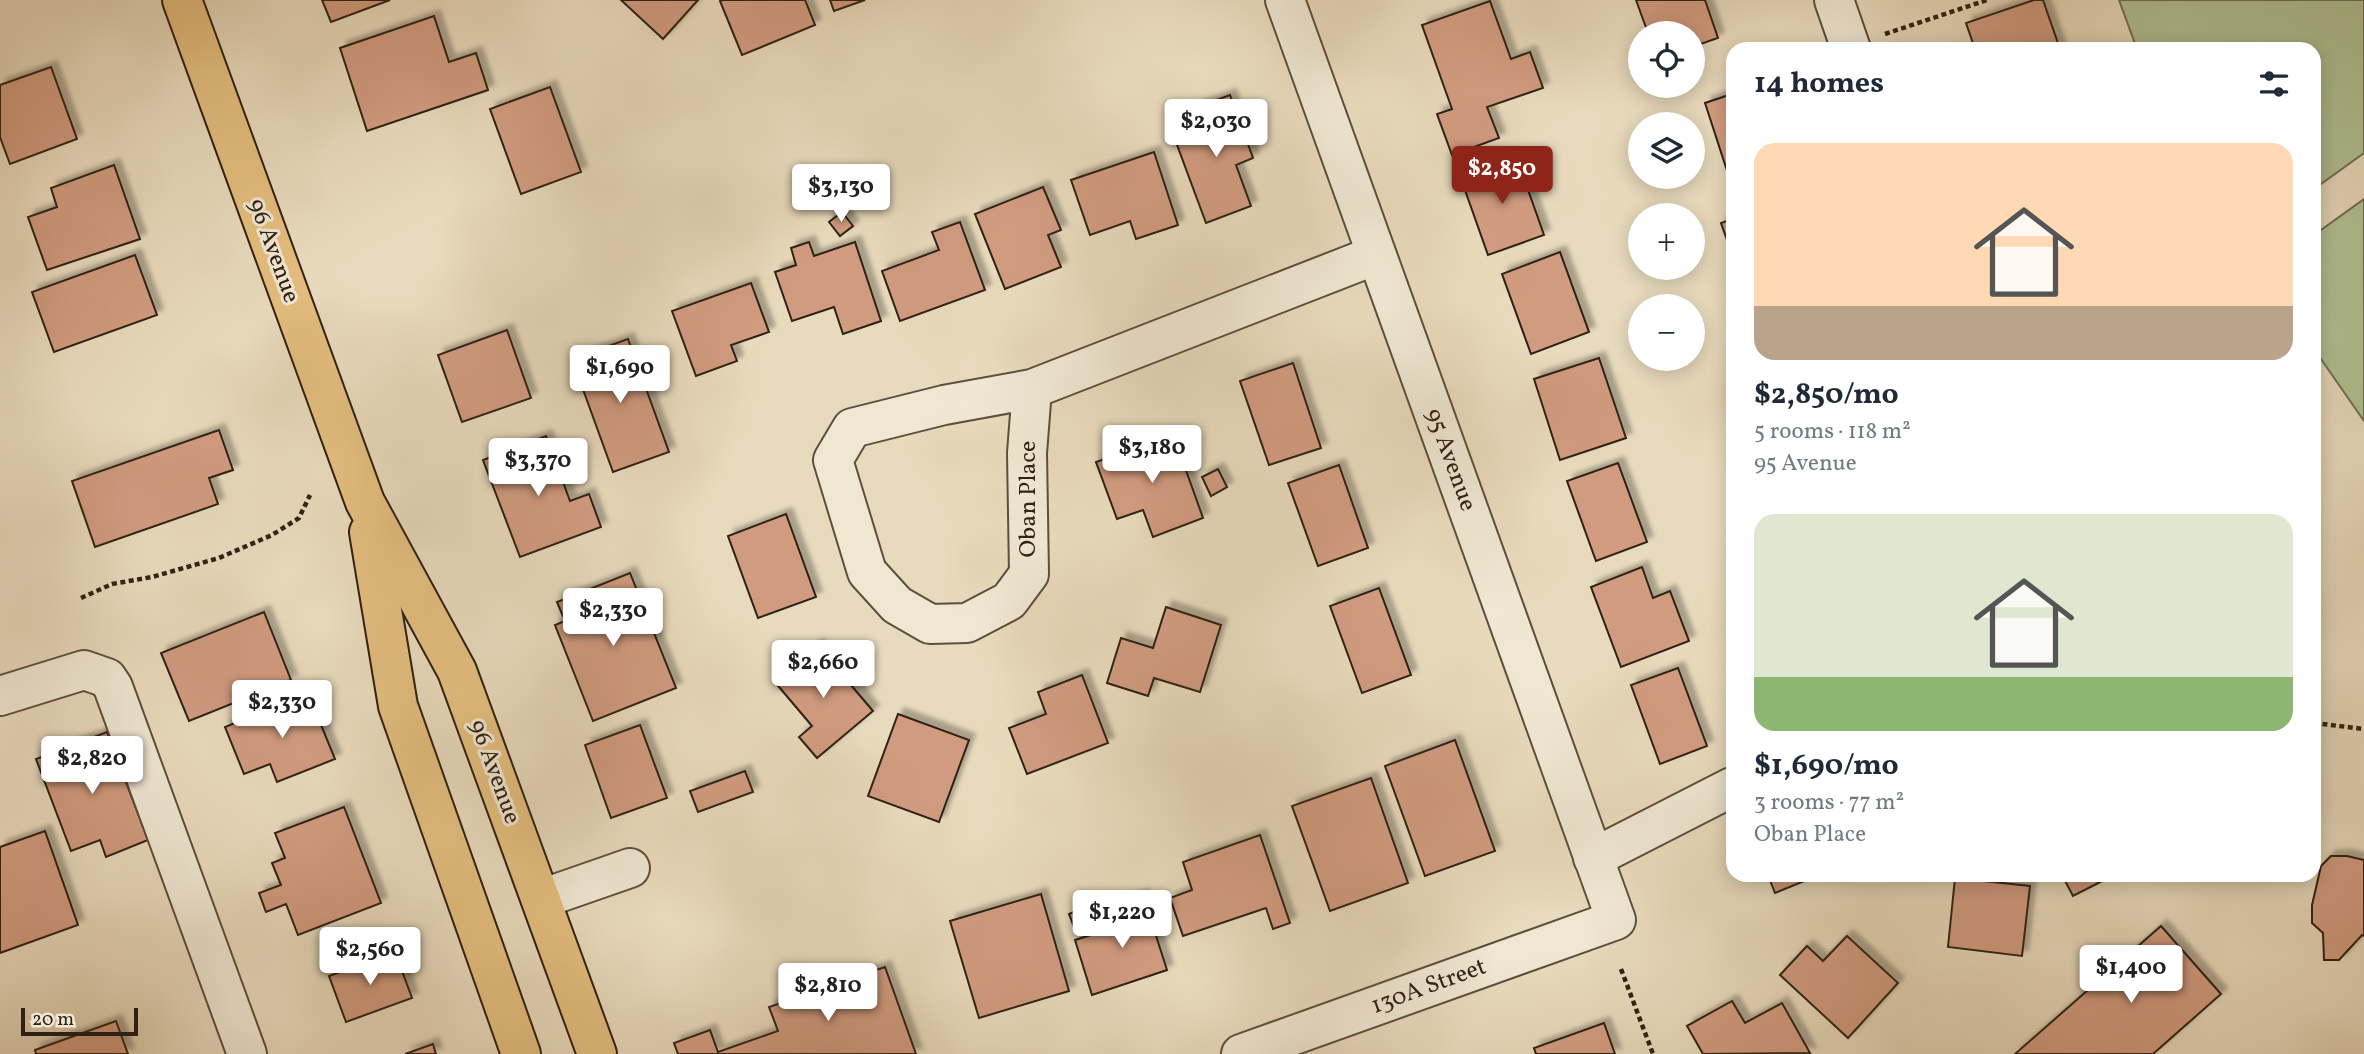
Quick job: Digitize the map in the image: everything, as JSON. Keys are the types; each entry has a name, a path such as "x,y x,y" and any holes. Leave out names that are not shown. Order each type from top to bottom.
{"main road":[{"name":"96 Avenue","path":"182,0 365,502 457,671 597,1054"},
{"name":"96 Avenue","path":"365,502 398,706 521,1054"}],"street":[{"name":"95 Avenue","path":"1285,0 1616,920"},
{"path":"1834,0 1865,42"},
{"name":"Oban Place","path":"1032,389 1027,453 1029,574 1009,601 967,622 930,624 897,605 867,572 832,460 852,428 944,405 1032,389 1376,256"},
{"path":"0,696 84,670 107,678 122,708 247,1054"},
{"path":"1593,858 1726,790"},
{"path":"541,899 630,868"},
{"name":"130A Street","path":"1241,1054 1616,920"}],"path":[{"path":"1865,42 1987,0"},
{"path":"82,597 113,583 152,577 219,558 272,535 299,518 310,495"},
{"path":"2321,724 2364,729"},
{"path":"1621,969 1653,1054"}],"green space":[{"path":"2119,0 2364,0 2364,153 2321,184 2321,42 2134,42"},
{"path":"2364,199 2364,421 2321,359 2321,230"}],"building":[{"path":"322,0 390,0 331,22"},
{"path":"621,0 698,0 663,39"},
{"path":"805,0 815,25 742,55 720,1"},
{"path":"830,0 865,0 834,11"},
{"path":"1636,0 1705,0 1718,38 1705,42 1705,21 1644,21"},
{"path":"2034,0 2043,0 2058,42 1973,42 1966,23"},
{"path":"1490,1 1511,59 1530,52 1543,88 1487,107 1499,138 1452,155 1437,114 1452,109 1422,25"},
{"path":"434,16 449,62 476,53 488,90 367,131 340,48"},
{"path":"51,67 77,139 10,164 0,137 0,85"},
{"path":"550,87 581,172 521,194 490,109"},
{"path":"1230,95 1253,158 1236,165 1251,206 1206,223 1173,134 1204,123 1197,107"},
{"path":"1726,96 1726,168 1705,103"},
{"path":"1154,152 1178,225 1136,239 1130,221 1090,235 1071,180"},
{"path":"1516,156 1544,235 1488,255 1460,176"},
{"path":"114,165 140,239 47,270 28,217 57,207 51,188"},
{"path":"1043,187 1061,230 1048,235 1061,267 1005,289 975,214"},
{"path":"842,212 853,226 840,236 829,222"},
{"path":"1726,221 1726,237 1721,223"},
{"path":"960,222 985,290 900,321 882,271 939,250 932,232"},
{"path":"809,242 814,256 855,242 881,321 843,334 834,307 792,321 775,272 796,265 791,248"},
{"path":"1560,252 1589,332 1531,354 1502,274"},
{"path":"135,255 157,315 54,352 32,292"},
{"path":"751,283 769,332 731,345 737,361 696,376 672,311"},
{"path":"507,330 531,398 462,422 438,355"},
{"path":"628,339 669,452 613,472 572,359"},
{"path":"1599,358 1626,438 1560,460 1534,379"},
{"path":"1293,363 1321,448 1269,465 1240,381"},
{"path":"219,430 233,470 209,478 218,504 95,547 72,481"},
{"path":"1173,434 1203,518 1153,537 1143,510 1117,519 1096,462"},
{"path":"546,436 570,501 589,494 601,527 520,557 483,460"},
{"path":"1618,463 1647,542 1596,561 1567,481"},
{"path":"1339,465 1368,548 1318,566 1288,483"},
{"path":"1218,469 1227,487 1211,496 1202,477"},
{"path":"786,514 816,597 758,618 728,536"},
{"path":"1642,567 1653,598 1670,591 1689,641 1621,667 1591,587"},
{"path":"630,573 676,688 593,721 555,625 565,621 557,602"},
{"path":"1379,588 1411,675 1362,693 1330,606"},
{"path":"1166,607 1221,625 1200,692 1154,678 1148,696 1107,683 1121,638 1153,648"},
{"path":"264,612 291,680 189,721 161,653"},
{"path":"817,645 873,711 817,758 799,737 812,726 774,681"},
{"path":"1678,668 1707,746 1660,764 1631,685"},
{"path":"1082,675 1108,743 1027,774 1009,728 1046,714 1038,692"},
{"path":"308,693 335,759 277,782 270,764 244,774 225,727"},
{"path":"898,714 969,740 939,822 868,796"},
{"path":"640,725 667,798 611,818 585,745"},
{"path":"107,732 148,840 106,857 100,840 71,851 36,759"},
{"path":"1455,740 1495,851 1425,876 1385,766"},
{"path":"745,771 753,792 698,812 690,791"},
{"path":"1371,778 1408,883 1330,911 1292,806"},
{"path":"344,807 381,903 298,935 286,904 266,912 259,893 281,885 272,863 285,858 275,833"},
{"path":"45,831 78,925 0,953 0,847"},
{"path":"1260,835 1290,923 1273,929 1266,908 1183,936 1170,898 1192,890 1183,862"},
{"path":"2331,856 2364,860 2364,936 2362,935 2339,960 2324,960 2323,933 2312,923 2312,905 2317,882 2321,882 2321,866"},
{"path":"1771,882 1802,882 1775,893"},
{"path":"1955,882 2030,886 2022,956 1948,947"},
{"path":"2066,882 2100,882 2073,896"},
{"path":"1041,894 1069,991 979,1018 950,921"},
{"path":"1143,895 1167,970 1092,995 1075,940 1126,924 1119,903"},
{"path":"1078,910 1085,928 1076,932 1069,914"},
{"path":"2161,926 2221,994 2153,1054 2015,1054"},
{"path":"1847,936 1898,983 1848,1038 1780,975 1807,946 1823,961"},
{"path":"395,952 412,998 346,1022 329,976"},
{"path":"885,967 916,1054 678,1054 674,1043 710,1030 718,1052 778,1031 769,1007"},
{"path":"1732,1001 1745,1023 1782,1003 1810,1053 1703,1054 1687,1026"},
{"path":"116,1021 128,1054 36,1054 35,1050"},
{"path":"1604,1023 1615,1054 1536,1054 1534,1048"},
{"path":"433,1044 436,1054 405,1054"}]}
